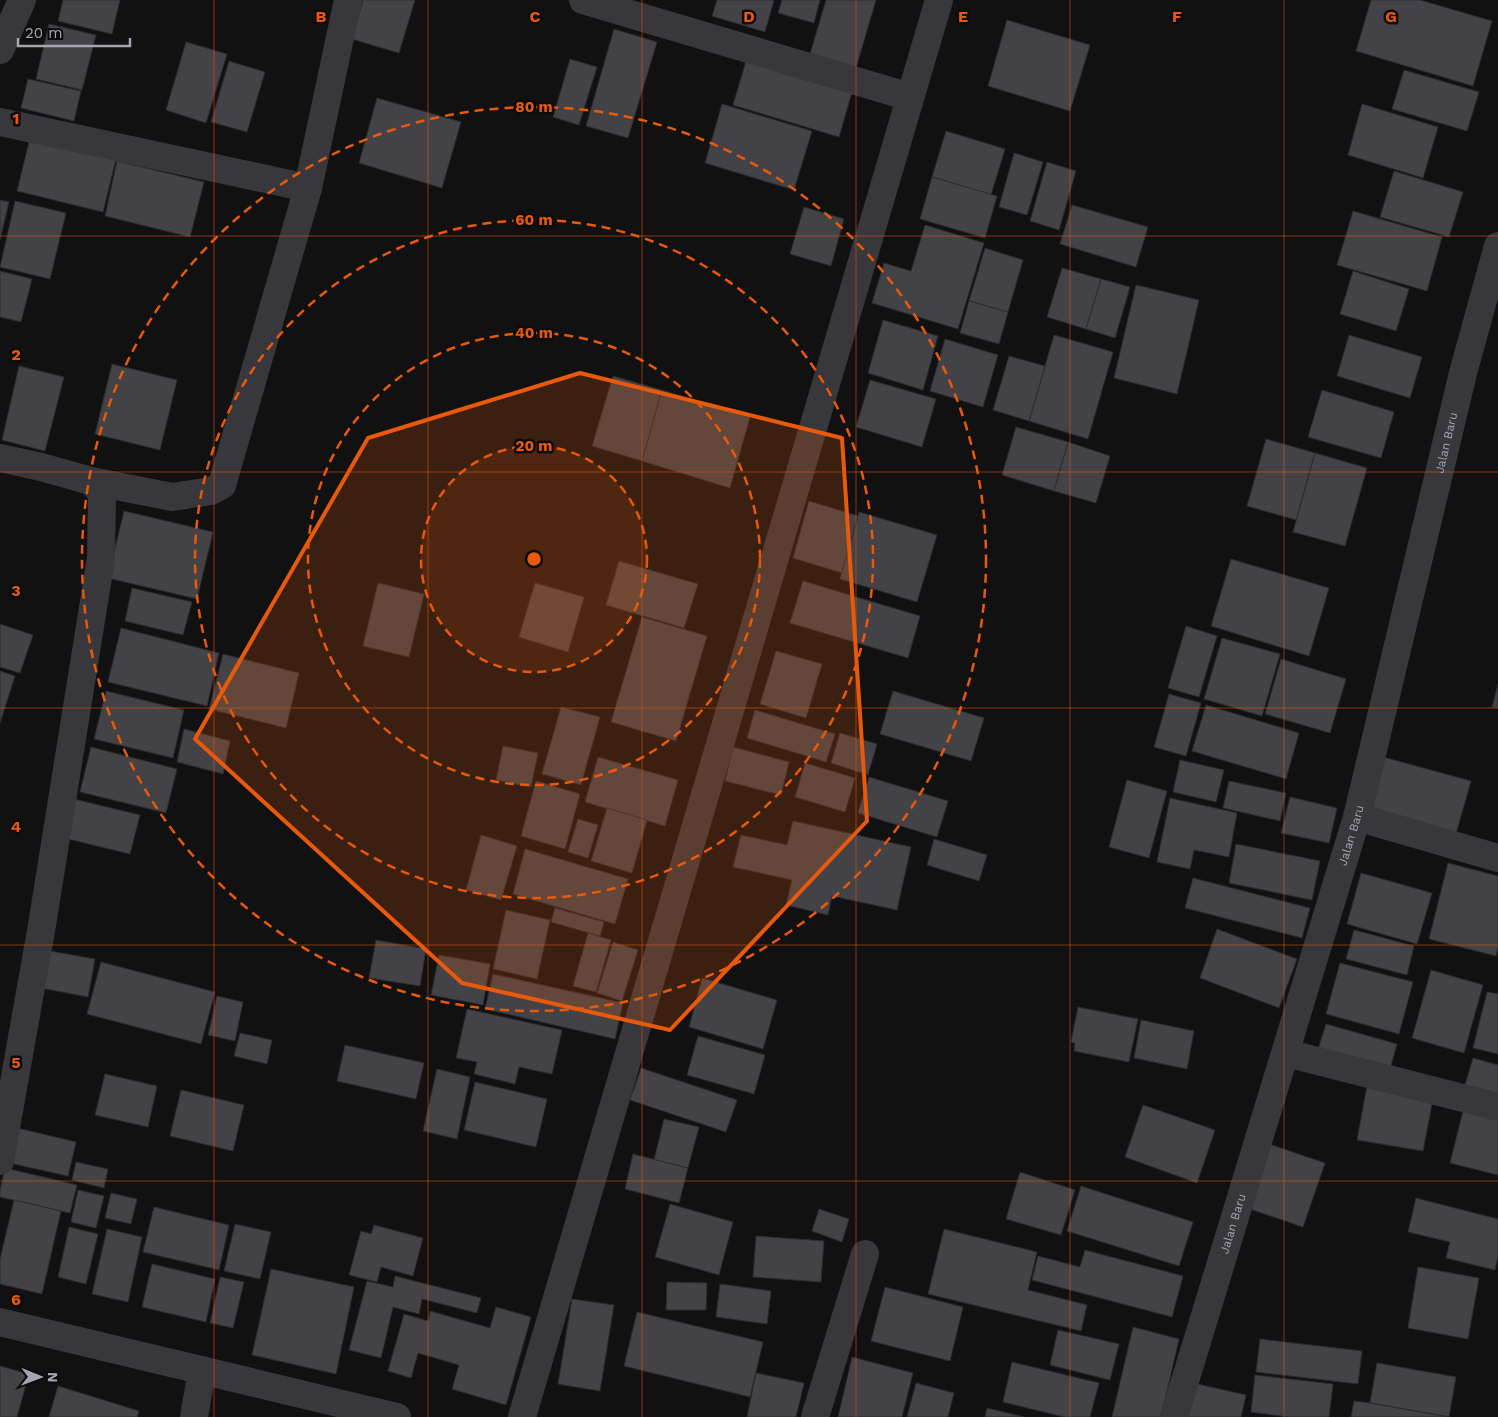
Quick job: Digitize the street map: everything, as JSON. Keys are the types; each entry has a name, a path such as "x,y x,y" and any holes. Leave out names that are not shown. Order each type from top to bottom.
{"street":[{"path":"0,50 22,0"},
{"path":"0,458 91,481 172,497 211,491 222,485 308,188 348,0"},
{"path":"583,0 910,97"},
{"path":"522,1417 939,0"},
{"path":"0,122 308,188"},
{"name":"Jalan Baru","path":"1174,1417 1357,816 1463,373 1498,246"},
{"path":"0,1161 41,931 101,558 102,493 91,481"},
{"path":"1357,816 1498,858"},
{"path":"1286,1053 1498,1107"},
{"path":"815,1417 865,1254"},
{"path":"0,1322 397,1417"},
{"path":"194,1417 202,1370"}],"highlighted area":[{"path":"580,373 842,438 867,821 670,1030 462,983 195,739 368,438"}],"building":[{"path":"63,0 120,0 112,34 58,21"},
{"path":"363,0 415,0 399,53 352,39"},
{"path":"717,0 774,0 765,32 712,16"},
{"path":"782,0 820,0 814,23 778,13"},
{"path":"826,0 876,0 856,68 810,54"},
{"path":"1371,0 1420,0 1492,21 1473,86 1356,51"},
{"path":"1007,20 1090,45 1070,111 988,86"},
{"path":"49,24 96,35 82,90 36,79"},
{"path":"614,29 657,42 628,138 586,126"},
{"path":"186,42 227,54 206,123 166,110"},
{"path":"570,59 597,67 579,125 553,117"},
{"path":"229,61 265,72 247,132 211,122"},
{"path":"746,61 852,92 839,137 733,105"},
{"path":"1404,70 1479,92 1467,131 1392,109"},
{"path":"28,79 81,91 74,121 21,108"},
{"path":"377,98 461,122 442,188 359,163"},
{"path":"722,104 812,131 794,190 705,163"},
{"path":"1362,104 1438,127 1423,178 1348,155"},
{"path":"946,131 1005,149 991,195 932,177"},
{"path":"30,138 116,159 103,212 17,191"},
{"path":"1014,153 1043,162 1027,215 999,207"},
{"path":"117,161 204,182 190,237 105,216"},
{"path":"1047,162 1076,171 1059,230 1030,221"},
{"path":"1394,171 1463,192 1449,237 1380,217"},
{"path":"932,177 997,196 985,238 920,219"},
{"path":"0,200 9,202 0,240"},
{"path":"15,201 66,213 50,279 0,267"},
{"path":"1072,205 1148,227 1136,267 1060,244"},
{"path":"804,207 844,219 831,266 790,254"},
{"path":"1353,211 1442,237 1427,291 1337,265"},
{"path":"925,225 984,243 958,329 872,303 884,263 911,271"},
{"path":"985,248 1023,260 1008,312 969,301"},
{"path":"1062,268 1101,279 1086,329 1047,317"},
{"path":"0,271 32,279 21,322 0,317"},
{"path":"1353,271 1409,289 1396,331 1340,314"},
{"path":"1101,279 1130,287 1115,338 1086,329"},
{"path":"1136,285 1199,300 1177,394 1114,378"},
{"path":"969,301 1008,312 999,344 960,333"},
{"path":"883,320 938,336 923,390 868,373"},
{"path":"1054,335 1113,352 1088,439 1029,421"},
{"path":"1349,335 1422,357 1410,398 1337,376"},
{"path":"945,339 998,355 983,407 930,391"},
{"path":"1009,356 1045,366 1029,421 993,410"},
{"path":"112,364 177,380 160,450 95,434"},
{"path":"19,366 64,377 45,451 2,440"},
{"path":"613,376 662,390 642,461 592,446"},
{"path":"870,380 936,399 922,447 856,427"},
{"path":"662,390 750,417 730,488 642,461"},
{"path":"1322,390 1394,412 1381,458 1308,437"},
{"path":"1016,427 1068,442 1054,491 1002,475"},
{"path":"1266,439 1315,453 1296,520 1247,506"},
{"path":"1068,442 1110,456 1096,503 1054,491"},
{"path":"1315,453 1367,468 1345,546 1293,532"},
{"path":"809,501 858,516 842,573 793,558"},
{"path":"124,511 213,532 197,599 108,578"},
{"path":"859,512 937,535 917,602 840,579"},
{"path":"1231,559 1329,588 1309,656 1211,626"},
{"path":"619,561 698,584 684,628 606,605"},
{"path":"803,581 920,616 908,658 790,623"},
{"path":"378,583 424,594 409,657 363,646"},
{"path":"535,583 584,597 568,652 519,637"},
{"path":"132,588 192,602 183,635 125,621"},
{"path":"642,617 707,636 676,741 611,722"},
{"path":"0,624 33,635 20,673 0,667"},
{"path":"1186,626 1217,636 1199,697 1168,688"},
{"path":"121,628 219,653 207,706 108,682"},
{"path":"1222,638 1280,654 1262,716 1204,699"},
{"path":"776,651 822,664 806,718 760,704"},
{"path":"223,654 299,673 286,728 209,709"},
{"path":"1281,659 1346,679 1330,733 1265,714"},
{"path":"0,671 15,676 0,723"},
{"path":"1498,684 1498,708 1492,707"},
{"path":"106,691 184,710 173,758 94,739"},
{"path":"893,691 984,718 971,761 880,734"},
{"path":"1169,694 1201,703 1186,756 1154,747"},
{"path":"1206,705 1299,733 1286,779 1192,751"},
{"path":"561,707 600,717 581,785 542,774"},
{"path":"755,710 835,734 826,762 747,738"},
{"path":"184,729 230,741 223,774 177,762"},
{"path":"840,733 877,744 868,775 831,763"},
{"path":"503,746 538,753 531,787 496,780"},
{"path":"91,747 177,769 166,813 80,792"},
{"path":"733,747 789,762 781,795 725,781"},
{"path":"598,757 678,780 665,826 585,802"},
{"path":"1383,757 1471,781 1455,837 1368,813"},
{"path":"1180,760 1224,770 1216,802 1173,792"},
{"path":"805,763 855,778 845,812 795,797"},
{"path":"869,777 948,801 937,837 858,813"},
{"path":"1127,780 1167,791 1149,858 1109,847"},
{"path":"536,781 580,794 565,849 521,836"},
{"path":"1229,781 1286,793 1280,821 1223,808"},
{"path":"1290,797 1337,808 1329,843 1281,833"},
{"path":"1170,798 1237,813 1229,857 1194,850 1190,869 1157,862"},
{"path":"74,799 140,815 130,854 64,838"},
{"path":"607,808 647,820 632,873 591,861"},
{"path":"578,819 598,825 588,858 568,852"},
{"path":"793,821 911,847 897,910 832,896 828,915 786,905 792,880 733,867 741,835 787,845"},
{"path":"481,835 517,846 501,900 466,890"},
{"path":"934,839 987,855 979,881 927,865"},
{"path":"1236,844 1320,861 1312,900 1229,883"},
{"path":"525,849 628,879 615,924 513,894"},
{"path":"1448,863 1498,876 1498,948 1496,956 1429,939"},
{"path":"1361,873 1432,893 1417,944 1347,924"},
{"path":"1193,878 1310,908 1302,938 1185,908"},
{"path":"555,908 604,922 600,936 551,922"},
{"path":"506,910 550,920 537,979 493,969"},
{"path":"1217,929 1297,959 1279,1008 1200,978"},
{"path":"1354,930 1414,946 1407,975 1346,959"},
{"path":"588,933 611,940 596,992 573,986"},
{"path":"376,940 426,949 420,986 369,978"},
{"path":"613,942 638,950 622,1001 597,993"},
{"path":"44,950 95,959 88,997 36,987"},
{"path":"439,955 490,964 483,1005 431,995"},
{"path":"101,962 215,992 201,1044 87,1014"},
{"path":"1340,963 1413,982 1399,1034 1326,1014"},
{"path":"1431,970 1483,985 1464,1053 1412,1038"},
{"path":"493,974 623,1003 615,1039 485,1009"},
{"path":"702,978 777,1000 763,1049 689,1027"},
{"path":"1487,992 1498,994 1498,1054 1473,1048"},
{"path":"217,996 243,1002 235,1041 208,1035"},
{"path":"1078,1007 1138,1019 1129,1062 1074,1051 1075,1043 1071,1042"},
{"path":"467,1009 562,1030 552,1074 519,1067 515,1084 474,1074 477,1062 456,1058"},
{"path":"1141,1020 1194,1031 1187,1069 1134,1058"},
{"path":"1326,1024 1397,1044 1388,1076 1316,1056"},
{"path":"240,1033 272,1040 267,1064 234,1056"},
{"path":"698,1036 765,1055 754,1094 687,1075"},
{"path":"345,1045 424,1063 416,1099 337,1081"},
{"path":"1473,1058 1498,1065 1498,1102 1463,1092"},
{"path":"641,1068 737,1100 726,1132 630,1100"},
{"path":"437,1069 470,1077 457,1139 423,1131"},
{"path":"105,1074 157,1086 148,1127 95,1115"},
{"path":"475,1082 547,1099 536,1147 464,1130"},
{"path":"1367,1086 1433,1099 1423,1151 1357,1140"},
{"path":"181,1090 244,1105 233,1151 170,1136"},
{"path":"1143,1105 1215,1130 1197,1183 1125,1157"},
{"path":"1464,1107 1498,1116 1498,1175 1450,1163"},
{"path":"664,1119 699,1127 688,1168 654,1160"},
{"path":"13,1127 76,1142 68,1176 5,1162"},
{"path":"1266,1143 1325,1163 1303,1227 1244,1207"},
{"path":"633,1154 688,1168 679,1203 625,1189"},
{"path":"76,1162 108,1169 104,1188 72,1180"},
{"path":"5,1168 77,1185 70,1213 0,1197"},
{"path":"1020,1172 1075,1190 1061,1235 1006,1219"},
{"path":"1081,1186 1193,1222 1179,1266 1067,1231"},
{"path":"78,1190 104,1196 96,1228 71,1222"},
{"path":"111,1193 137,1199 131,1224 105,1218"},
{"path":"1416,1198 1498,1219 1498,1256 1495,1270 1446,1258 1450,1242 1408,1232"},
{"path":"14,1200 61,1211 42,1294 0,1284 0,1259"},
{"path":"670,1204 733,1222 719,1275 655,1257"},
{"path":"154,1207 229,1225 219,1270 143,1252"},
{"path":"819,1209 849,1219 842,1242 812,1231"},
{"path":"235,1224 271,1232 260,1279 224,1271"},
{"path":"374,1225 423,1238 413,1276 381,1267 377,1282 349,1275 361,1231 371,1234"},
{"path":"69,1227 98,1234 86,1284 58,1277"},
{"path":"107,1229 142,1237 128,1302 92,1294"},
{"path":"944,1229 1037,1252 1028,1290 1087,1305 1081,1331 928,1294"},
{"path":"756,1236 824,1241 821,1282 753,1277"},
{"path":"1085,1250 1183,1276 1172,1317 1032,1280 1038,1256 1080,1267"},
{"path":"152,1264 215,1279 206,1322 142,1307"},
{"path":"1418,1267 1479,1278 1468,1339 1408,1328"},
{"path":"271,1269 354,1287 336,1374 252,1355"},
{"path":"395,1276 481,1298 477,1313 422,1299 419,1314 393,1307 381,1358 349,1350 367,1281 393,1287"},
{"path":"220,1277 244,1282 233,1328 210,1323"},
{"path":"667,1282 707,1283 706,1310 666,1310"},
{"path":"720,1284 771,1291 767,1324 716,1317"},
{"path":"885,1287 963,1307 950,1361 871,1341"},
{"path":"572,1299 614,1305 600,1391 558,1384"},
{"path":"496,1307 531,1317 506,1405 452,1389 459,1365 418,1353 411,1378 388,1371 404,1314 428,1321 430,1311 490,1328"},
{"path":"637,1312 763,1342 750,1397 624,1366"},
{"path":"1133,1327 1179,1339 1161,1417 1112,1417"},
{"path":"1058,1330 1119,1344 1110,1380 1050,1365"},
{"path":"1260,1339 1362,1351 1358,1384 1256,1372"},
{"path":"852,1357 913,1373 902,1417 838,1417"},
{"path":"1012,1362 1099,1383 1090,1417 1064,1417 1003,1402"},
{"path":"1377,1363 1456,1377 1449,1417 1370,1403"},
{"path":"0,1366 29,1374 17,1417 0,1417"},
{"path":"756,1373 804,1383 796,1417 747,1417"},
{"path":"1255,1375 1333,1384 1329,1417 1288,1417 1251,1412"},
{"path":"916,1383 954,1393 948,1417 907,1417"},
{"path":"1193,1383 1246,1395 1241,1417 1186,1417"},
{"path":"58,1386 139,1411 137,1417 49,1417"},
{"path":"1354,1401 1370,1403 1449,1417 1351,1417"},
{"path":"987,1408 1024,1417 985,1417"}]}
